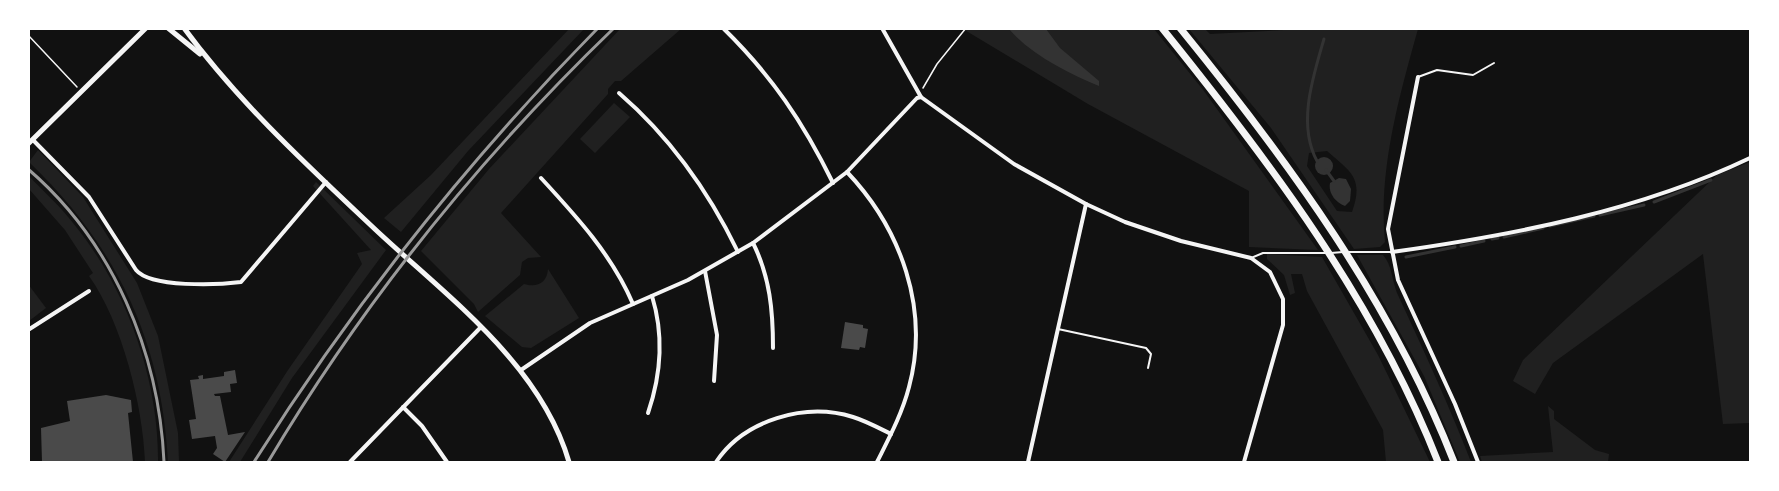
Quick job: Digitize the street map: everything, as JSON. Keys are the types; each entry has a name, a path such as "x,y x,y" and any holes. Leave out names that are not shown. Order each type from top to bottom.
{"highway":[{"path":"1161,28 1264,158 1326,247 1400,377 1438,462"},
{"path":"1180,28 1276,149 1350,258 1413,371 1454,462"}],"street":[{"path":"146,28 31,142 89,197 141,276 152,280 197,283 241,282 326,182"},
{"path":"168,28 207,59"},
{"path":"183,28 207,59 326,182 521,370 552,417 569,462"},
{"path":"723,28 752,57 789,103 833,183"},
{"path":"882,28 921,98 1014,164 1086,204 1173,238 1251,258 1270,272 1283,299 1285,312 1244,462"},
{"path":"1418,77 1388,230 1398,280 1455,404 1478,462"},
{"path":"619,93 646,117 678,152 722,218 738,252"},
{"path":"521,370 590,323 705,271 753,243 847,172 921,98"},
{"path":"1392,252 1446,244 1633,204 1698,181 1750,158"},
{"path":"847,172 874,204 894,239 904,265 914,306 916,330 913,370 903,406 877,462"},
{"path":"541,178 580,220 606,254 633,304"},
{"path":"1028,462 1086,204"},
{"path":"753,243 761,258 770,292 773,348"},
{"path":"705,271 717,335 714,381"},
{"path":"28,330 89,291"},
{"path":"648,413 655,393 660,348 657,311 652,296"},
{"path":"350,462 480,328"},
{"path":"403,407 422,426 447,462"},
{"path":"716,462 735,441 759,426 805,412 852,417 891,434"}],"lane":[{"path":"1418,77 1437,70 1473,75 1494,63"},
{"path":"1251,258 1263,253 1392,252"},
{"path":"1058,329 1146,348 1151,354 1148,368"}],"path":[{"path":"921,98 937,64 966,28"},
{"path":"28,35 81,92"}],"shaded area":[{"path":"570,28 584,29 468,151 401,232 384,218 431,175"},
{"path":"620,29 681,29 621,81 615,81 608,89 608,94 501,213 541,257 528,258 522,262 520,275 478,312 474,304 421,251 489,169"},
{"path":"963,29 1154,29 1204,91 1318,250 1249,247 1249,191 1088,104"},
{"path":"1009,29 1046,29 1060,48 1099,81 1099,86 1039,55"},
{"path":"1189,29 1205,29 1210,34 1303,29 1418,29 1397,108 1387,161 1385,242 1380,247 1354,249 1271,128","holes":["1327,151 1349,171 1356,183 1357,191 1352,212 1337,211 1307,166 1309,153"]},
{"path":"614,103 630,117 595,153 580,139"},
{"path":"38,150 83,197 137,283 158,336 178,433 179,462 168,462 164,418 156,376 129,298 110,261 87,227 60,194 29,162"},
{"path":"1324,157 1332,162 1333,166 1328,174 1324,175 1316,170 1315,166 1320,158"},
{"path":"1750,162 1750,423 1723,424 1703,254 1553,363 1535,394 1513,381 1523,360 1717,175"},
{"path":"29,176 68,217 92,248 123,305 146,367 153,399 158,462 145,462 140,416 129,365 111,317 89,276 93,273 65,230 29,189"},
{"path":"1339,178 1346,179 1351,189 1350,201 1345,206 1336,200 1330,190 1330,183"},
{"path":"316,182 386,250 292,378 240,462 229,462 288,370 362,264 357,253 371,250 313,186"},
{"path":"1267,254 1322,257 1378,355 1430,462 1386,462 1383,430 1307,291 1302,274 1291,274 1295,293 1290,295 1284,275 1267,259"},
{"path":"1357,255 1383,255 1386,259 1397,293 1445,398 1471,462 1460,462 1424,376"},
{"path":"548,269 579,318 531,348 522,347 485,316 524,284 537,285 543,281"},
{"path":"28,284 46,308 29,321 28,321"},
{"path":"1548,406 1554,411 1554,419 1595,450 1609,454 1608,462 1482,462 1480,456 1553,452"}],"building":[{"path":"845,322 863,325 863,328 868,329 865,348 860,347 859,350 841,348"},
{"path":"235,370 237,383 230,384 231,392 214,394 220,396 228,435 245,432 225,462 213,454 217,448 215,436 192,439 189,420 196,419 190,380 199,379 198,376 203,375 203,379 224,376 224,372"},
{"path":"106,395 131,400 132,412 128,413 133,462 42,462 41,428 70,421 67,401"}],"waterway":[{"path":"1317,161 1311,147 1308,116 1312,85 1324,39"},
{"path":"1326,170 1334,181"},
{"path":"1654,202 1711,180"},
{"path":"1600,215 1644,205"},
{"path":"1550,226 1594,216"},
{"path":"1504,237 1543,228"},
{"path":"1492,239 1498,238"},
{"path":"1461,246 1484,241"},
{"path":"1406,257 1455,247"}],"railway":[{"path":"254,462 331,347 414,236 503,130 598,28"},
{"path":"268,462 304,403 343,346 426,234 517,128 614,28"},
{"path":"28,169 58,198 84,230 107,265 126,302 153,380 164,462"}]}
